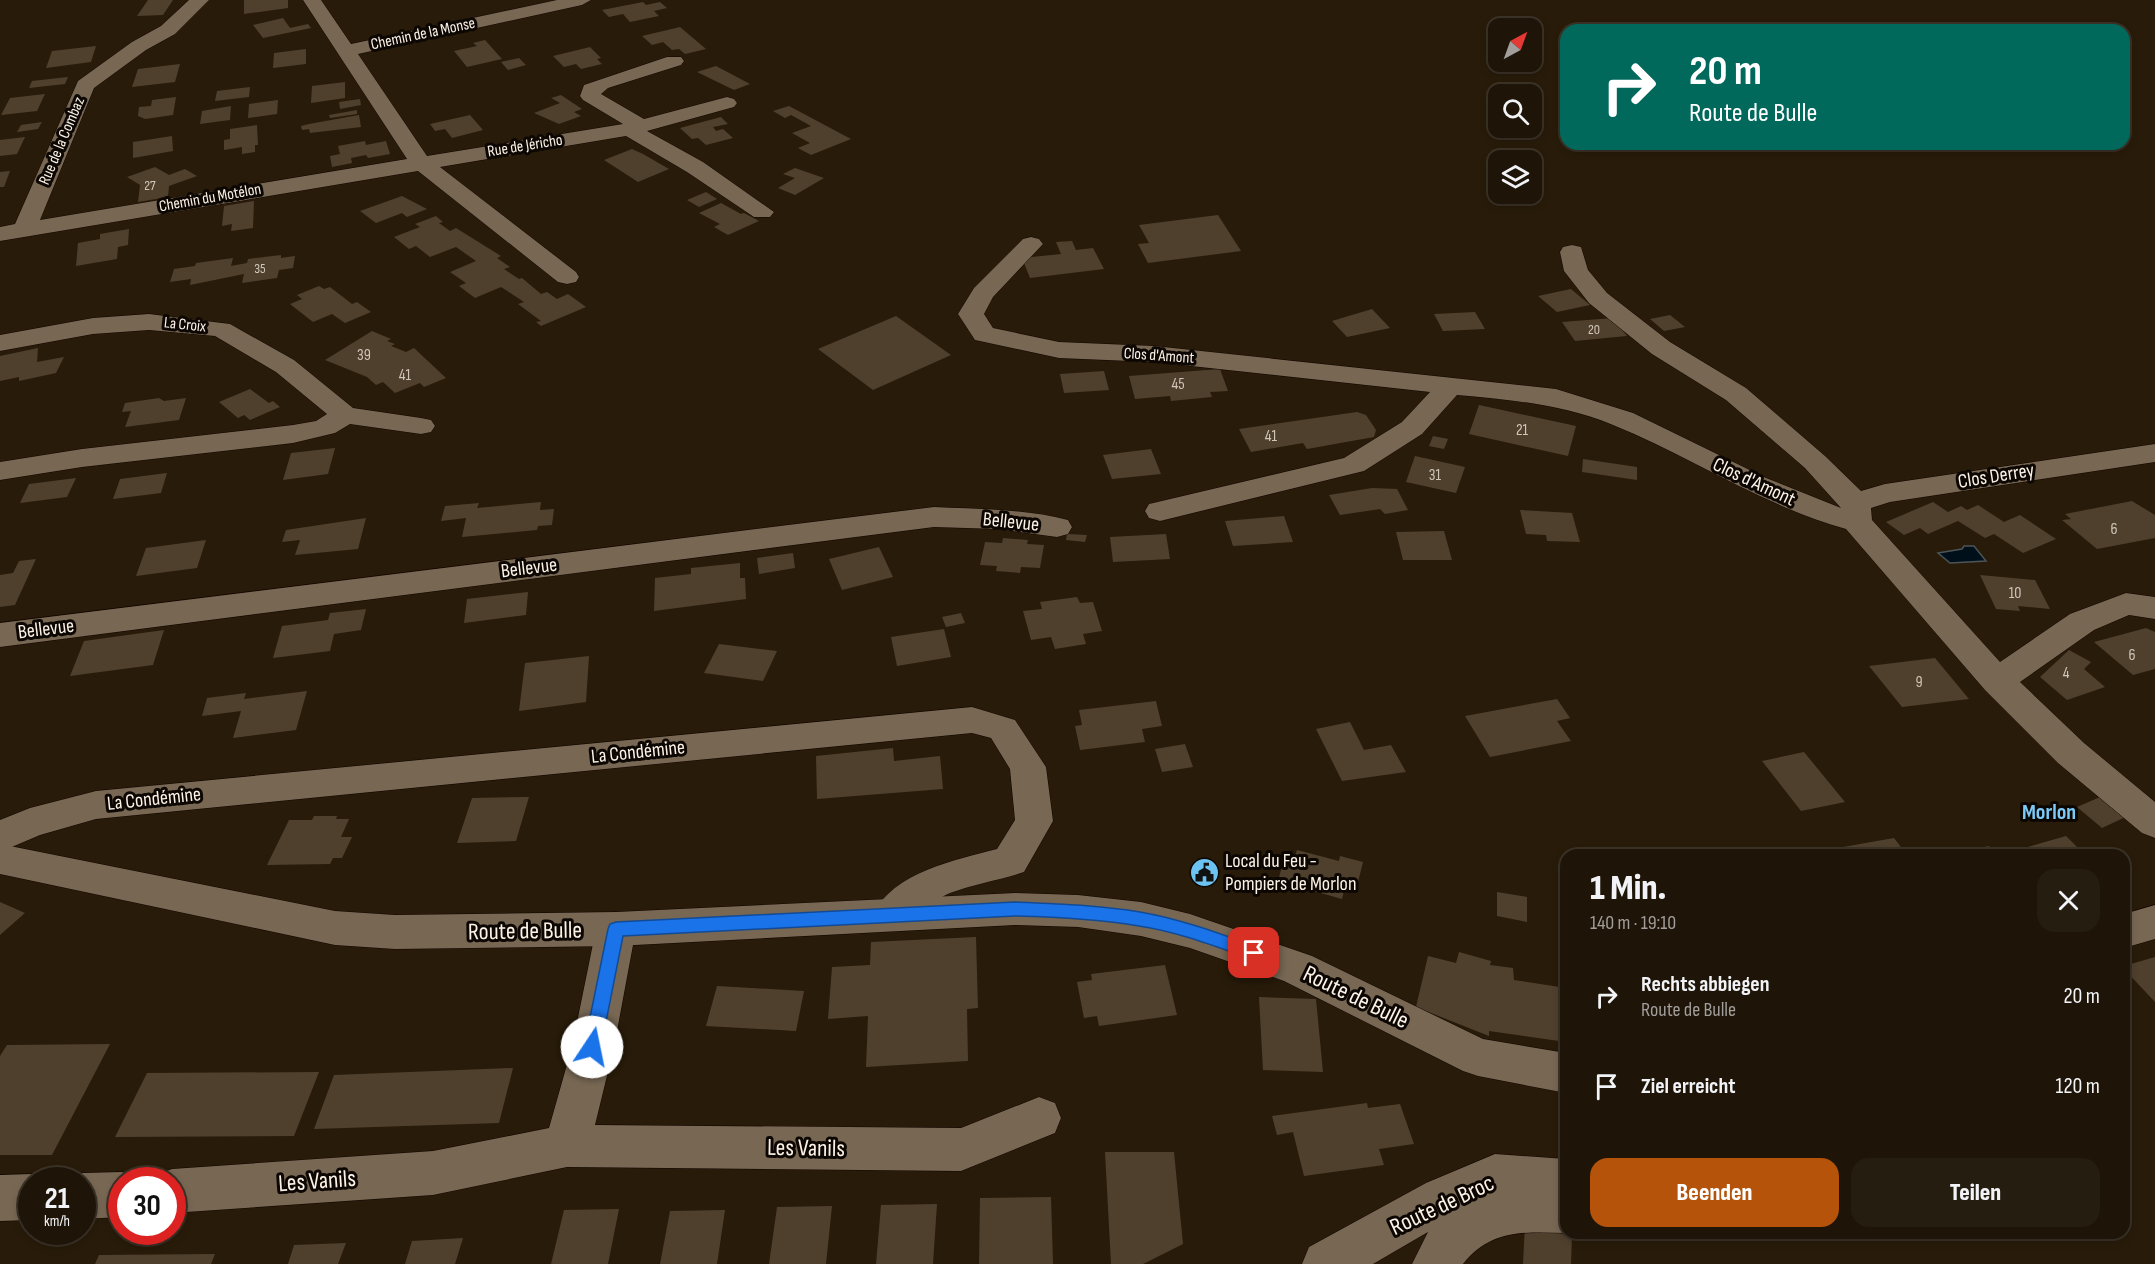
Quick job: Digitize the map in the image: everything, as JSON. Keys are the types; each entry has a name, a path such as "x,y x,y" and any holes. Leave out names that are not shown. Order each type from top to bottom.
{"street":[{"name":"Rue de la Combaz","path":"24,230 85,85 139,46 168,30 200,0"},
{"path":"312,0 420,162 567,277"},
{"name":"Chemin de la Monse","path":"483,0 500,18"},
{"name":"Chemin de la Monse","path":"346,51 582,0"},
{"path":"674,61 601,84 591,89 590,96 762,212"},
{"name":"Rue de Jéricho","path":"420,162 635,127 726,103"},
{"name":"Chemin du Motélon","path":"0,234 420,162"},
{"name":"Clos d'Amont","path":"1032,244 983,293 971,314 984,334 1059,350 1154,354 1556,397 1623,419 1756,484 1831,515 1856,513"},
{"path":"1572,252 1576,270 1598,298 1661,348 1736,394 1815,462 1997,681 2071,753 2155,823"},
{"name":"La Croix","path":"0,343 93,326 149,322 221,329 285,366 345,415"},
{"path":"1160,511 1354,465 1412,428 1450,385"},
{"path":"0,471 82,458 293,434 325,427 345,415 421,426"},
{"name":"Clos Derrey","path":"1856,513 1885,493 2155,453"},
{"name":"Bellevue","path":"0,635 934,517 998,519 1057,527"},
{"path":"1997,681 2082,622 2126,604 2155,608"},
{"name":"La Condémine","path":"0,837 30,823 96,805 972,720 1003,729 1028,767 1034,820 1010,861 936,881 892,915"},
{"name":"Route de Bulle","path":"0,859 335,928 468,933 616,929 1015,909 1078,911 1141,919 1190,931 1298,968 1478,1058 1560,1072"},
{"path":"2130,929 2155,922"},
{"path":"567,1146 592,1047 616,929"},
{"name":"Les Vanils","path":"186,1190 433,1173 567,1146 961,1150 1039,1118"},
{"name":"Route de Broc","path":"1326,1264 1442,1199 1495,1176 1560,1181"},
{"path":"0,1198 18,1197"},
{"path":"1436,1264 1464,1228 1489,1214 1521,1208 1560,1210"}],"water":[{"path":"1964,546 1974,546 1986,561 1950,563 1938,553 1962,549"}],"building":[{"path":"148,0 173,0 163,15 137,16"},
{"path":"244,0 288,0 288,8 244,14"},
{"path":"643,2 646,5 660,2 667,8 654,11 659,16 630,22 623,14 609,17 602,10"},
{"path":"283,18 290,28 308,24 311,28 263,38 253,25"},
{"path":"680,27 706,49 685,54 679,49 672,50 663,42 652,45 642,36"},
{"path":"485,40 502,59 467,67 454,51 477,46 473,43"},
{"path":"96,46 91,62 46,68 52,51"},
{"path":"590,47 601,58 597,59 602,64 581,69 576,64 564,67 553,56"},
{"path":"306,49 306,64 273,68 274,53"},
{"path":"519,58 526,65 508,70 501,62"},
{"path":"180,64 175,82 132,87 138,69"},
{"path":"716,66 750,84 734,90 697,72"},
{"path":"68,77 65,84 29,88 32,81"},
{"path":"345,82 345,98 311,103 312,86"},
{"path":"250,87 249,97 215,101 217,91"},
{"path":"45,94 37,111 1,115 10,98"},
{"path":"561,95 582,109 574,112 581,116 559,124 534,113 560,103 551,98"},
{"path":"176,97 173,115 145,119 138,116 139,107 151,106 152,100"},
{"path":"360,99 361,105 340,109 339,102"},
{"path":"278,100 277,114 248,118 249,104"},
{"path":"231,106 230,120 200,124 202,111"},
{"path":"789,106 851,139 811,155 798,148 810,143 792,133 811,126 791,115 785,118 773,111"},
{"path":"357,110 357,114 330,118 329,115"},
{"path":"359,115 361,127 310,133 309,129 302,130 301,126 309,124"},
{"path":"470,115 483,130 452,138 445,129 435,131 430,124"},
{"path":"721,117 728,124 713,127 716,131 723,129 733,138 706,145 698,138 692,139 680,128"},
{"path":"42,122 38,129 17,132 21,125"},
{"path":"257,125 258,145 255,145 255,152 242,154 242,147 224,150 224,140 230,139 230,129"},
{"path":"172,136 173,151 133,158 133,142"},
{"path":"25,137 17,154 0,156 0,140"},
{"path":"365,141 366,145 386,141 390,154 351,158 352,163 332,167 330,156 340,154 338,146"},
{"path":"632,149 669,169 638,182 604,160"},
{"path":"155,167 169,175 185,169 197,176 169,186 168,197 138,202 140,185 127,177"},
{"path":"795,168 824,178 795,195 778,188 795,178 783,174"},
{"path":"10,171 4,187 0,187 0,172"},
{"path":"706,192 717,199 699,207 687,200"},
{"path":"402,196 427,209 407,217 402,213 376,223 360,211"},
{"path":"254,201 253,228 231,231 232,224 222,226 224,206"},
{"path":"721,203 759,221 728,235 714,227 720,224 699,213"},
{"path":"1218,215 1241,251 1148,263 1138,244 1149,243 1139,225"},
{"path":"436,216 443,222 439,223 450,231 456,228 501,256 497,258 510,267 504,269 519,279 522,278 541,294 547,292 557,299 568,294 586,307 541,326 536,322 541,321 518,304 524,302 501,287 475,298 459,286 466,283 450,272 476,261 456,247 430,257 416,246 409,249 394,237 420,227 415,224"},
{"path":"129,229 128,245 118,247 117,259 76,266 78,243 100,239 100,234"},
{"path":"1072,241 1076,250 1093,248 1104,269 1030,278 1022,258 1061,254 1056,242"},
{"path":"281,255 281,258 295,256 293,268 279,270 277,278 242,283 244,274 190,285 191,279 170,282 174,269 195,266 196,263 233,258 231,266 247,263 248,259"},
{"path":"319,286 324,289 330,287 352,304 357,302 371,312 345,323 332,314 313,322 290,304 302,299 297,295"},
{"path":"1571,289 1590,305 1557,312 1538,296"},
{"path":"1372,309 1390,328 1347,337 1332,321"},
{"path":"1475,312 1485,329 1443,331 1434,314"},
{"path":"1670,315 1685,327 1664,331 1650,319"},
{"path":"896,316 951,355 873,390 818,349"},
{"path":"1613,318 1627,336 1575,341 1562,322"},
{"path":"372,331 391,339 387,341 395,344 391,346 406,352 414,348 446,378 424,387 420,383 395,393 383,382 376,385 367,377 325,360"},
{"path":"38,348 37,362 64,357 56,373 19,381 19,377 0,381 0,356"},
{"path":"1220,369 1228,391 1210,392 1212,397 1171,401 1170,396 1135,399 1129,376"},
{"path":"1104,371 1109,390 1064,393 1060,374"},
{"path":"250,389 269,403 273,401 280,407 250,420 244,415 238,418 219,402"},
{"path":"159,398 164,401 186,398 179,420 125,427 131,411 122,412 125,403"},
{"path":"1479,405 1576,426 1568,456 1469,434"},
{"path":"1357,412 1366,415 1376,430 1374,437 1307,449 1303,443 1251,452 1239,429"},
{"path":"1433,436 1448,439 1444,449 1429,446"},
{"path":"335,448 328,474 283,480 291,453"},
{"path":"1151,449 1161,474 1112,479 1103,455"},
{"path":"1415,456 1465,467 1456,493 1406,482"},
{"path":"1583,459 1637,467 1637,480 1582,472"},
{"path":"167,473 161,493 113,499 120,479"},
{"path":"76,478 67,497 20,503 29,484"},
{"path":"1372,488 1397,489 1408,510 1385,514 1380,509 1340,515 1329,495"},
{"path":"2132,501 2155,515 2155,538 2097,549 2062,520 2071,519 2065,514"},
{"path":"541,502 540,510 554,509 552,525 538,526 537,530 462,537 466,518 441,521 445,506 479,503 477,508"},
{"path":"1933,502 1948,512 1961,506 1967,510 1978,505 2004,522 2020,515 2056,539 2023,553 1994,534 1985,538 1958,521 1928,534 1920,528 1904,535 1886,522"},
{"path":"1520,510 1572,513 1580,542 1547,541 1546,535 1526,534"},
{"path":"1284,516 1293,542 1233,546 1225,521"},
{"path":"366,518 358,549 295,555 300,540 282,542 286,530"},
{"path":"1444,531 1452,560 1403,560 1396,532"},
{"path":"1067,534 1087,535 1085,542 1066,540"},
{"path":"1166,534 1170,559 1113,562 1110,537"},
{"path":"1003,538 1028,540 1027,544 1044,545 1040,568 1021,567 1020,573 996,571 997,566 980,565 985,542 1002,543"},
{"path":"206,540 197,568 136,576 146,548"},
{"path":"879,547 893,577 842,590 829,559"},
{"path":"793,553 795,568 759,574 757,558"},
{"path":"36,559 15,605 0,607 0,575 13,573 19,561"},
{"path":"740,563 740,578 745,578 746,599 654,611 655,578 691,574 691,568"},
{"path":"1980,575 2035,580 2050,609 2018,606 2020,611 1996,609"},
{"path":"528,592 526,615 464,623 467,599"},
{"path":"1077,597 1080,603 1093,602 1102,631 1083,634 1086,644 1055,649 1051,637 1031,640 1023,611 1042,609 1040,602"},
{"path":"366,609 361,630 334,634 330,651 273,658 282,626 328,620 330,613"},
{"path":"961,613 965,623 946,627 942,617"},
{"path":"2146,628 2155,632 2155,669 2133,675 2094,642"},
{"path":"944,629 951,657 897,666 891,637"},
{"path":"164,630 153,665 70,676 84,641"},
{"path":"719,644 777,651 763,681 704,673"},
{"path":"2069,650 2091,662 2084,669 2105,687 2067,700 2040,677"},
{"path":"589,656 586,702 519,711 525,663"},
{"path":"1935,658 1969,699 1902,707 1869,666"},
{"path":"307,691 296,730 233,738 241,711 202,716 207,698 246,693 244,699"},
{"path":"1557,699 1570,718 1557,721 1571,741 1490,757 1465,716"},
{"path":"1156,701 1162,726 1142,729 1145,742 1080,750 1075,726 1082,725 1079,710"},
{"path":"1350,722 1364,750 1391,745 1406,772 1342,781 1316,729"},
{"path":"1185,744 1193,767 1162,772 1155,749"},
{"path":"893,748 894,761 940,756 943,789 817,799 816,756"},
{"path":"1804,752 1845,802 1801,811 1762,761"},
{"path":"2107,794 2132,814 2102,828 2077,807"},
{"path":"529,797 516,841 457,843 472,798"},
{"path":"314,816 337,816 336,819 349,819 341,837 352,837 342,858 333,858 330,864 267,865 289,820 312,820"},
{"path":"2066,836 2079,849 2020,849"},
{"path":"1894,838 1902,849 1832,849"},
{"path":"1989,846 1991,849 1974,849"},
{"path":"1297,850 1339,861 1340,856 1363,862 1357,886 1346,883 1342,899 1278,881 1284,859 1293,862"},
{"path":"1497,892 1527,897 1527,922 1497,916"},
{"path":"0,902 25,913 0,935"},
{"path":"976,937 978,1008 967,1009 968,1061 866,1067 868,1016 828,1019 832,967 870,965 871,942"},
{"path":"1459,952 1491,961 1490,965 1513,968 1514,980 1560,987 1560,1041 1489,1031 1489,1036 1416,1007 1428,956 1456,963"},
{"path":"2155,957 2155,1002 2130,975 2130,964"},
{"path":"1165,965 1177,1015 1099,1026 1097,1016 1084,1018 1077,982 1092,980 1091,974"},
{"path":"717,986 804,991 796,1031 706,1026"},
{"path":"1259,997 1316,999 1323,1072 1263,1070"},
{"path":"110,1044 52,1155 0,1155 0,1056 7,1045"},
{"path":"513,1068 499,1123 314,1129 334,1075"},
{"path":"319,1072 294,1136 115,1137 147,1073"},
{"path":"1367,1103 1368,1108 1400,1104 1414,1144 1379,1149 1384,1165 1304,1176 1293,1132 1277,1135 1272,1116"},
{"path":"1105,1152 1174,1152 1183,1244 1143,1264 1111,1264"},
{"path":"1051,1197 1053,1264 979,1264 980,1198"},
{"path":"937,1204 933,1264 876,1264 881,1205"},
{"path":"832,1206 826,1264 769,1264 777,1207"},
{"path":"619,1209 608,1264 551,1264 564,1210"},
{"path":"725,1210 717,1264 660,1264 670,1211"},
{"path":"1525,1224 1560,1233 1560,1239 1572,1239 1571,1264 1523,1264"},
{"path":"463,1238 455,1264 405,1264 412,1241"},
{"path":"346,1243 338,1264 288,1264 294,1245"},
{"path":"215,1254 211,1264 95,1264 99,1255"}],"place":[{"name":"Local du Feu - Pompiers de Morlon","path":"1204,872"}],"district":[{"name":"Morlon","path":"2049,812"}],"route":[{"path":"592,1047 616,929 1015,909 1078,911 1141,919 1190,931 1254,953"}]}
